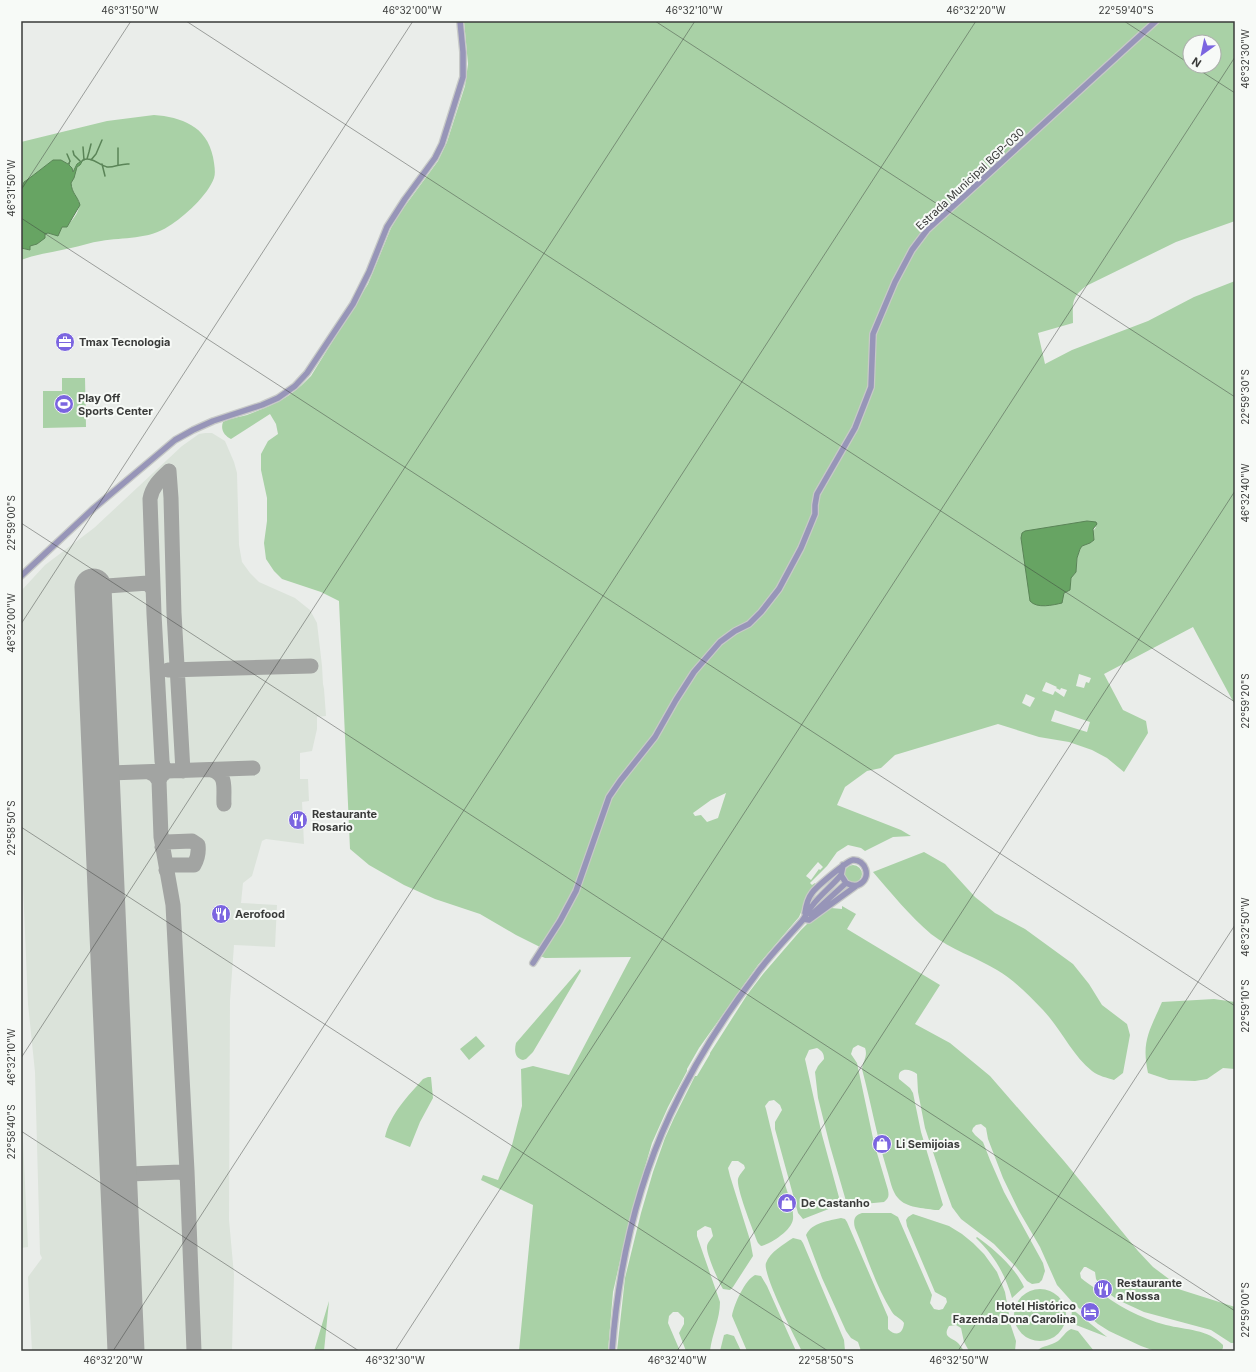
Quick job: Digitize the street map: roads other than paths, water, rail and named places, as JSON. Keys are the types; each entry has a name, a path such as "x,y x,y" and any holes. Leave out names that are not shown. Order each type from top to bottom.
{"street":[{"path":"21,576 94,508 175,440 213,421 262,405 278,398 295,386 307,373 353,304 369,272 387,227 440,148 463,77 463,52 460,21"},
{"name":"Estrada Municipal BGP-030","path":"533,963 560,921 576,891 612,792 655,737 694,672 720,642 735,631 749,624 761,612 779,589 801,548 815,514 817,494 855,428 871,387 873,334 895,282 919,240 927,230 1156,21"},
{"path":"854,860 859,861 865,866 865,878 863,881 809,920 804,919 810,903 811,894 815,888 829,878 846,862 854,860"},
{"path":"612,1351 614,1321 620,1280 634,1218 648,1170 668,1120 700,1058 754,976 804,919 813,913 842,879 843,865"},
{"path":"829,878 842,879 850,885 857,885"},
{"path":"810,903 842,879"},
{"path":"810,903 814,909 813,913"}],"waterway":[{"path":"91,160 96,154 102,140"},
{"path":"87,159 91,144"},
{"path":"83,147 84,160"},
{"path":"118,148 118,165"},
{"path":"73,151 74,155 80,161"},
{"path":"67,154 70,161"},
{"path":"83,160 89,159 107,167 129,164"},
{"path":"102,164 105,176"}],"place":[{"name":"Tmax Tecnologia","path":"65,342"},
{"name":"Play Off Sports Center","path":"64,404"},
{"name":"Restaurante Rosario","path":"298,820"},
{"name":"Aerofood","path":"221,914"},
{"name":"Li Semijoias","path":"882,1144"},
{"name":"De Castanho","path":"787,1203"},
{"name":"Restaurante a Nossa","path":"1103,1289"},
{"name":"Hotel Histórico Fazenda Dona Carolina","path":"1090,1312"}]}
